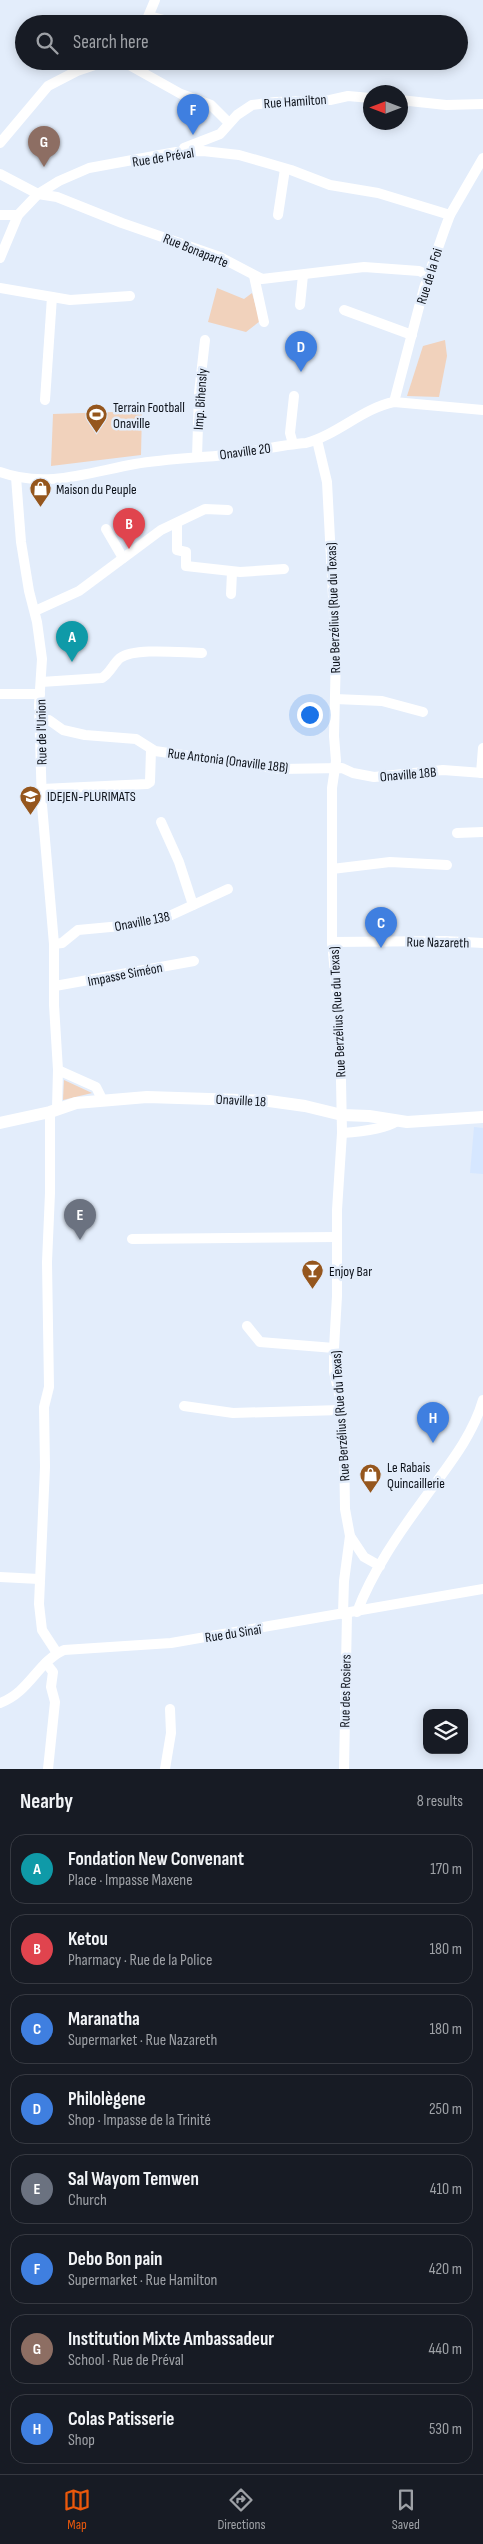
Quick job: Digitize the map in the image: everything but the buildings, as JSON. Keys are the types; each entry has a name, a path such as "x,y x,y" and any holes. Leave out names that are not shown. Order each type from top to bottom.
{"street":[{"path":"149,15 155,0"},
{"path":"0,142 48,86 80,70"},
{"path":"138,70 181,94 211,106 229,123"},
{"name":"Rue Hamilton","path":"216,137 245,108 261,103 330,100 348,96 363,97"},
{"path":"408,101 438,104 483,104"},
{"path":"176,152 179,149 216,137 219,143 218,152"},
{"name":"Rue de Préval","path":"0,258 18,215 38,194 59,181 89,168 176,152 218,152 285,169 330,185 378,193 450,215"},
{"name":"Rue de la Foi","path":"394,402 428,275 450,215 483,158"},
{"path":"278,215 285,169"},
{"name":"Rue Bonaparte","path":"0,174 38,194 57,197 122,223 220,257 254,276 271,278 303,276 364,267 419,271 428,275"},
{"path":"0,215 18,215"},
{"path":"254,276 264,322"},
{"path":"300,305 303,276"},
{"path":"0,288 70,300 130,296"},
{"path":"45,400 52,297"},
{"path":"344,310 412,335"},
{"name":"Imp. Bihensly","path":"197,457 199,393 205,340"},
{"path":"292,444 290,433 294,396"},
{"name":"Onaville 20","path":"0,472 30,480 75,478 134,464 226,455 318,440 381,405 394,402 483,410"},
{"name":"Rue Berzélius (Rue du Texas)","path":"318,440 327,482 332,544 335,699 335,768 332,788 332,942 340,1027 342,1116 334,1372 341,1410 345,1509 350,1536 344,1581 349,1613"},
{"name":"Rue de l'Union","path":"16,477 21,542 42,659 40,720 45,862 54,944 58,1070 53,1110 47,1262 49,1387 44,1407 45,1467 38,1604 42,1630 57,1653"},
{"path":"34,611 79,591 160,530 205,510 228,510"},
{"path":"177,522 177,550 186,552 186,566 232,572 284,569"},
{"path":"106,529 123,558"},
{"path":"231,594 232,572"},
{"path":"41,682 102,678 108,674 121,658 127,655 147,652 202,654"},
{"path":"0,694 40,694"},
{"path":"335,699 382,701 423,712"},
{"name":"Rue Antonia (Onaville 18B)","path":"40,720 49,720 63,730 85,735 130,737 144,742 151,750 280,769 335,768"},
{"path":"482,773 483,748"},
{"path":"42,788 147,784 150,782 151,750"},
{"name":"Onaville 18B","path":"335,768 374,777 443,770 482,773"},
{"path":"161,822 179,862 193,905"},
{"path":"457,834 483,832"},
{"path":"332,868 390,862 447,865"},
{"name":"Onaville 138","path":"54,944 62,943 78,930 149,921 179,913 228,889"},
{"name":"Rue Nazareth","path":"332,942 445,941 483,944"},
{"name":"Impasse Siméon","path":"55,986 194,962"},
{"path":"58,1070 96,1087 102,1099"},
{"name":"Onaville 18","path":"0,1123 102,1099 147,1097 250,1099 305,1106 342,1116 369,1116 397,1121 421,1122 483,1117"},
{"path":"342,1133 372,1127 387,1127 397,1121"},
{"path":"132,1239 337,1237"},
{"path":"247,1326 260,1342 334,1348"},
{"path":"349,1613 473,1428 483,1400"},
{"path":"184,1406 233,1413 341,1410"},
{"path":"473,1428 483,1432"},
{"path":"350,1536 364,1557 380,1566"},
{"path":"0,1577 40,1579"},
{"name":"Rue du Sinaï","path":"0,1703 28,1685 57,1653 76,1648 171,1642 483,1590"},
{"name":"Rue des Rosiers","path":"344,1769 349,1613"},
{"path":"46,1663 53,1672 51,1687 55,1702 48,1769"},
{"path":"166,1769 170,1733 170,1709"}],"shaded area":[{"path":"217,288 244,299 252,293 260,321 246,332 208,322"},
{"path":"445,340 447,356 439,397 407,396 423,346"},
{"name":"Terrain Football Onaville","path":"142,411 141,455 51,466 53,414"},
{"path":"64,1080 92,1093 63,1100"},
{"path":"474,1127 483,1128 483,1174 470,1173"}],"place":[{"name":"Debo Bon pain","path":"193,135"},
{"name":"Institution Mixte Ambassadeur","path":"44,167"},
{"name":"Philolègene","path":"301,372"},
{"name":"Terrain Football Onaville","path":"97,434"},
{"name":"Maison du Peuple","path":"40,508"},
{"name":"Ketou","path":"129,549"},
{"name":"Fondation New Convenant","path":"72,662"},
{"name":"IDEJEN-PLURIMATS","path":"31,815"},
{"name":"Maranatha","path":"381,948"},
{"name":"Sal Wayom Temwen","path":"80,1240"},
{"name":"Enjoy Bar","path":"313,1290"},
{"name":"Colas Patisserie","path":"433,1443"},
{"name":"Le Rabais Quincaillerie","path":"371,1494"}]}
